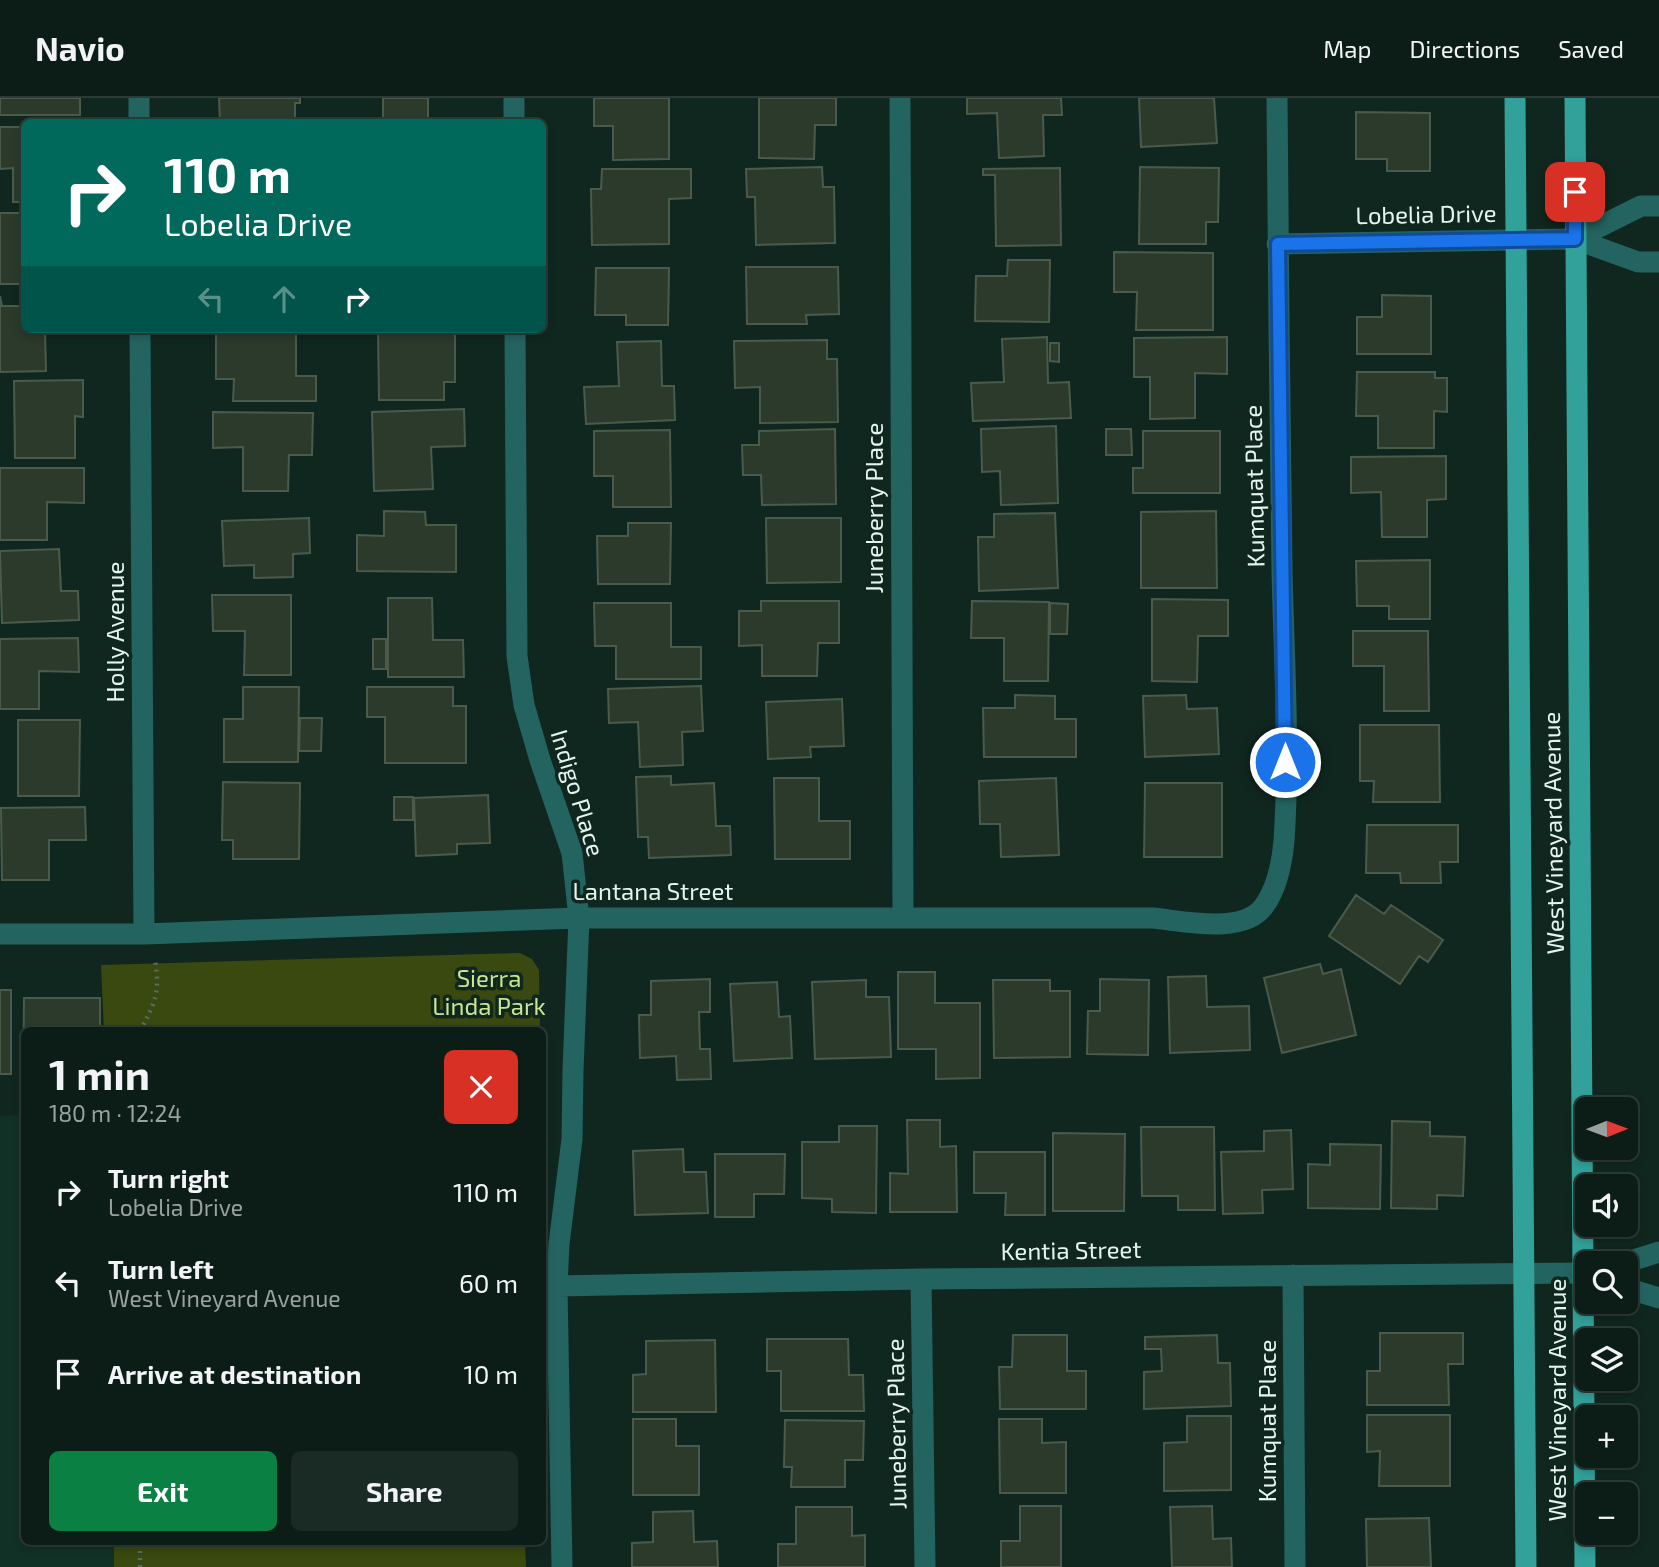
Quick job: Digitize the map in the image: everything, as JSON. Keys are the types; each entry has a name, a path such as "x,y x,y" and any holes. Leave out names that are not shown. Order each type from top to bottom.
{"main road":[{"name":"West Vineyard Avenue","path":"1515,98 1526,1567"},
{"name":"West Vineyard Avenue","path":"1575,98 1586,1251"},
{"name":"West Vineyard Avenue","path":"1585,1567 1586,1314"}],"street":[{"path":"139,98 139,119"},
{"path":"514,98 514,119"},
{"name":"Juneberry Place","path":"900,98 903,917"},
{"name":"Kumquat Place","path":"1277,98 1285,736 1284,843 1279,873"},
{"name":"Lobelia Drive","path":"1575,239 1641,206 1659,206"},
{"name":"Lobelia Drive","path":"1278,244 1575,239 1638,262 1659,261"},
{"name":"Holly Avenue","path":"140,333 144,934"},
{"name":"Indigo Place","path":"515,333 517,656 524,705 572,853 579,918 572,1139 559,1244 557,1286 562,1567"},
{"name":"Lantana Street","path":"0,934 144,934 579,918 1153,918 1222,925 1240,923 1262,909 1279,873"},
{"path":"1638,1259 1659,1252"},
{"name":"Kentia Street","path":"557,1286 921,1279 1575,1274"},
{"name":"Kumquat Place","path":"1293,1275 1295,1567"},
{"name":"Juneberry Place","path":"921,1279 925,1567"},
{"path":"1638,1292 1659,1298"}],"path":[{"path":"143,1027 156,1001 159,982 155,958"},
{"path":"140,1567 141,1545"}],"shaded area":[{"path":"21,1115 21,1545 114,1545 114,1567 0,1567 0,1116"}],"green space":[{"name":"Sierra Linda Park","path":"520,953 532,959 539,970 540,1027 104,1027 101,965"},
{"path":"114,1545 525,1545 526,1567 114,1567"}],"building":[{"path":"0,98 80,98 80,115 0,115"},
{"path":"219,98 300,98 300,103 295,103 295,119 220,119"},
{"path":"383,98 428,98 428,119 383,119"},
{"path":"594,98 669,98 669,159 613,160 613,126 594,126"},
{"path":"759,98 836,98 836,125 815,125 814,159 759,158"},
{"path":"967,98 1061,98 1062,115 1043,115 1044,156 999,158 997,113 967,114"},
{"path":"1139,98 1214,98 1217,143 1141,147"},
{"path":"1356,112 1430,113 1430,171 1387,171 1387,159 1356,159"},
{"path":"0,127 21,127 21,202 13,202 13,168 0,169"},
{"path":"822,167 823,187 834,187 835,243 756,245 755,197 747,197 746,169"},
{"path":"1140,167 1219,168 1218,222 1206,222 1206,244 1139,244"},
{"path":"1060,168 1061,245 996,246 995,175 983,175 983,169"},
{"path":"602,169 691,169 691,198 669,199 669,244 592,245 591,189 601,189"},
{"path":"0,213 21,213 21,284 0,284"},
{"path":"1114,252 1213,253 1213,330 1136,330 1137,292 1114,292"},
{"path":"1008,260 1050,260 1049,322 975,321 976,276 1007,276"},
{"path":"746,267 838,267 839,314 806,315 807,324 747,324"},
{"path":"596,268 669,268 668,325 626,325 626,315 595,315"},
{"path":"1382,295 1431,296 1431,354 1357,354 1357,317 1382,317"},
{"path":"0,296 2,306 21,306 21,333 45,333 46,371 0,372"},
{"path":"216,333 296,333 296,376 316,376 316,401 233,401 234,379 216,379"},
{"path":"378,333 455,333 455,382 444,382 444,400 379,400"},
{"path":"1047,337 1048,383 1069,382 1071,418 973,421 971,383 1004,382 1002,339"},
{"path":"1227,337 1227,374 1195,373 1195,418 1150,419 1150,377 1134,377 1134,338"},
{"path":"827,340 827,359 837,359 838,422 760,423 760,387 735,388 734,341"},
{"path":"661,341 662,386 674,386 675,420 586,424 584,387 619,386 617,342"},
{"path":"1050,343 1059,343 1059,362 1050,361"},
{"path":"1357,372 1435,372 1435,378 1447,378 1447,412 1434,411 1434,448 1378,448 1378,416 1356,416"},
{"path":"83,380 83,417 75,416 75,458 15,458 14,381"},
{"path":"464,409 465,446 431,447 433,489 374,491 372,412"},
{"path":"213,412 313,413 312,455 289,455 288,491 243,491 243,447 213,448"},
{"path":"1056,426 1058,503 1001,505 1000,471 982,472 981,429"},
{"path":"835,429 836,504 762,505 761,475 743,475 742,445 759,445 759,431"},
{"path":"1106,429 1131,429 1132,455 1106,455"},
{"path":"670,430 671,507 613,507 613,476 594,476 594,431"},
{"path":"1143,431 1220,431 1220,493 1133,493 1133,468 1143,468"},
{"path":"1446,456 1446,499 1427,500 1427,537 1382,537 1381,492 1351,493 1351,457"},
{"path":"0,468 84,468 84,503 47,502 47,540 0,540"},
{"path":"384,511 425,512 426,525 456,525 456,572 357,571 357,535 384,536"},
{"path":"1216,511 1217,588 1141,588 1141,512"},
{"path":"1055,513 1058,588 979,591 978,537 994,537 994,514"},
{"path":"309,518 310,553 293,554 293,577 254,578 254,565 224,566 222,521"},
{"path":"766,518 841,518 841,582 767,583"},
{"path":"628,523 671,523 670,584 598,584 597,536 628,536"},
{"path":"59,549 61,591 78,591 79,620 2,623 0,551"},
{"path":"1430,560 1430,619 1389,619 1389,606 1357,606 1356,561"},
{"path":"212,595 291,595 291,675 244,675 245,631 213,631"},
{"path":"388,598 432,598 433,640 463,640 464,677 388,677"},
{"path":"1152,599 1228,600 1228,636 1198,636 1197,682 1152,681"},
{"path":"761,601 839,601 839,643 818,643 817,676 762,676 762,645 739,646 739,611 761,611"},
{"path":"972,601 1049,602 1048,681 1004,681 1004,638 971,638"},
{"path":"594,603 671,603 671,647 701,647 701,679 616,679 616,646 595,646"},
{"path":"1050,603 1068,604 1067,634 1050,634"},
{"path":"1353,631 1428,631 1429,711 1384,711 1384,666 1353,666"},
{"path":"78,638 79,672 39,671 39,709 0,709 0,639"},
{"path":"373,639 386,639 386,669 373,669"},
{"path":"701,686 703,731 682,732 683,765 640,767 638,722 609,723 608,689"},
{"path":"243,687 299,687 298,762 224,762 224,719 243,719"},
{"path":"367,687 453,687 453,706 466,706 466,763 385,763 385,717 367,717"},
{"path":"1015,695 1055,696 1055,719 1076,719 1076,757 984,757 983,708 1015,708"},
{"path":"1186,695 1187,709 1217,708 1219,754 1145,757 1143,696"},
{"path":"842,699 844,746 810,747 811,757 768,759 766,702"},
{"path":"300,718 322,718 321,751 299,751"},
{"path":"18,720 80,720 79,796 18,796"},
{"path":"1360,725 1439,725 1440,802 1373,802 1374,781 1360,781"},
{"path":"671,776 671,785 714,783 716,826 730,826 731,855 649,858 648,837 638,837 636,777"},
{"path":"774,778 819,778 819,821 850,821 850,859 775,859"},
{"path":"1056,778 1059,855 1001,857 1000,824 980,824 979,781"},
{"path":"223,782 300,783 299,859 233,859 233,840 222,840"},
{"path":"1145,783 1222,783 1222,857 1144,857"},
{"path":"488,795 490,843 457,844 457,854 416,856 414,798"},
{"path":"394,797 413,797 413,820 394,820"},
{"path":"85,807 86,840 49,840 49,880 2,880 1,808"},
{"path":"1367,825 1458,825 1458,862 1440,862 1441,883 1401,883 1400,873 1366,873"},
{"path":"1356,895 1384,914 1391,905 1443,940 1428,962 1419,956 1400,984 1329,936"},
{"path":"1320,964 1323,974 1341,969 1356,1035 1282,1053 1264,978"},
{"path":"898,972 935,972 935,1003 980,1003 980,1078 936,1079 936,1049 898,1049"},
{"path":"1206,976 1207,1007 1249,1006 1250,1050 1170,1053 1168,977"},
{"path":"710,979 710,1012 699,1012 700,1049 710,1049 711,1079 677,1080 676,1056 640,1058 639,1015 651,1015 651,981"},
{"path":"1100,979 1149,980 1148,1055 1087,1054 1088,1011 1100,1011"},
{"path":"866,980 866,997 889,997 891,1057 815,1059 812,982"},
{"path":"993,980 1050,980 1050,991 1070,991 1070,1057 994,1058"},
{"path":"777,982 779,1017 790,1016 792,1058 734,1061 730,984"},
{"path":"0,990 11,990 11,1074 0,1074"},
{"path":"24,998 100,998 100,1027 24,1027"},
{"path":"907,1120 940,1120 940,1147 956,1146 957,1212 890,1212 890,1173 908,1174"},
{"path":"1392,1121 1430,1122 1430,1136 1465,1137 1463,1196 1437,1195 1437,1209 1391,1208"},
{"path":"839,1126 877,1126 876,1213 832,1212 832,1199 802,1198 802,1142 839,1142"},
{"path":"1141,1127 1214,1127 1215,1210 1178,1210 1178,1196 1142,1196"},
{"path":"1291,1130 1293,1189 1262,1190 1263,1213 1223,1214 1221,1152 1264,1151 1264,1131"},
{"path":"1053,1133 1125,1134 1124,1211 1053,1211"},
{"path":"1330,1144 1381,1145 1380,1209 1308,1208 1308,1164 1330,1165"},
{"path":"683,1149 684,1172 706,1172 708,1213 635,1215 633,1151"},
{"path":"974,1152 1045,1152 1045,1215 1005,1215 1006,1193 974,1193"},
{"path":"715,1154 785,1154 784,1194 754,1194 754,1217 715,1217"},
{"path":"1380,1333 1463,1333 1463,1364 1448,1364 1449,1405 1367,1405 1367,1371 1380,1371"},
{"path":"1013,1335 1067,1335 1067,1371 1086,1371 1086,1409 1000,1409 999,1367 1012,1367"},
{"path":"1217,1335 1218,1363 1230,1363 1231,1406 1144,1409 1144,1372 1162,1371 1161,1349 1145,1349 1145,1337"},
{"path":"767,1339 848,1339 849,1375 863,1375 864,1411 781,1411 781,1371 767,1371"},
{"path":"715,1340 716,1412 633,1412 633,1375 646,1374 646,1341"},
{"path":"1367,1415 1450,1415 1450,1486 1379,1486 1380,1451 1367,1452"},
{"path":"1187,1416 1231,1416 1231,1490 1164,1491 1164,1443 1187,1442"},
{"path":"633,1419 676,1419 676,1446 699,1446 699,1495 633,1495"},
{"path":"999,1419 1042,1419 1042,1443 1066,1442 1066,1493 1000,1493"},
{"path":"785,1420 864,1421 863,1460 845,1460 845,1487 791,1487 792,1467 784,1467"},
{"path":"1020,1506 1061,1506 1061,1567 1001,1567 1001,1541 1020,1541"},
{"path":"1212,1506 1213,1539 1231,1538 1232,1567 1172,1567 1170,1507"},
{"path":"796,1507 852,1507 852,1536 865,1535 865,1567 778,1567 778,1544 796,1544"},
{"path":"693,1511 694,1542 717,1541 718,1567 632,1567 632,1543 653,1542 653,1512"},
{"path":"1429,1518 1431,1567 1367,1567 1366,1519"}],"route":[{"path":"1285,762 1278,244 1575,239 1575,192"}]}
